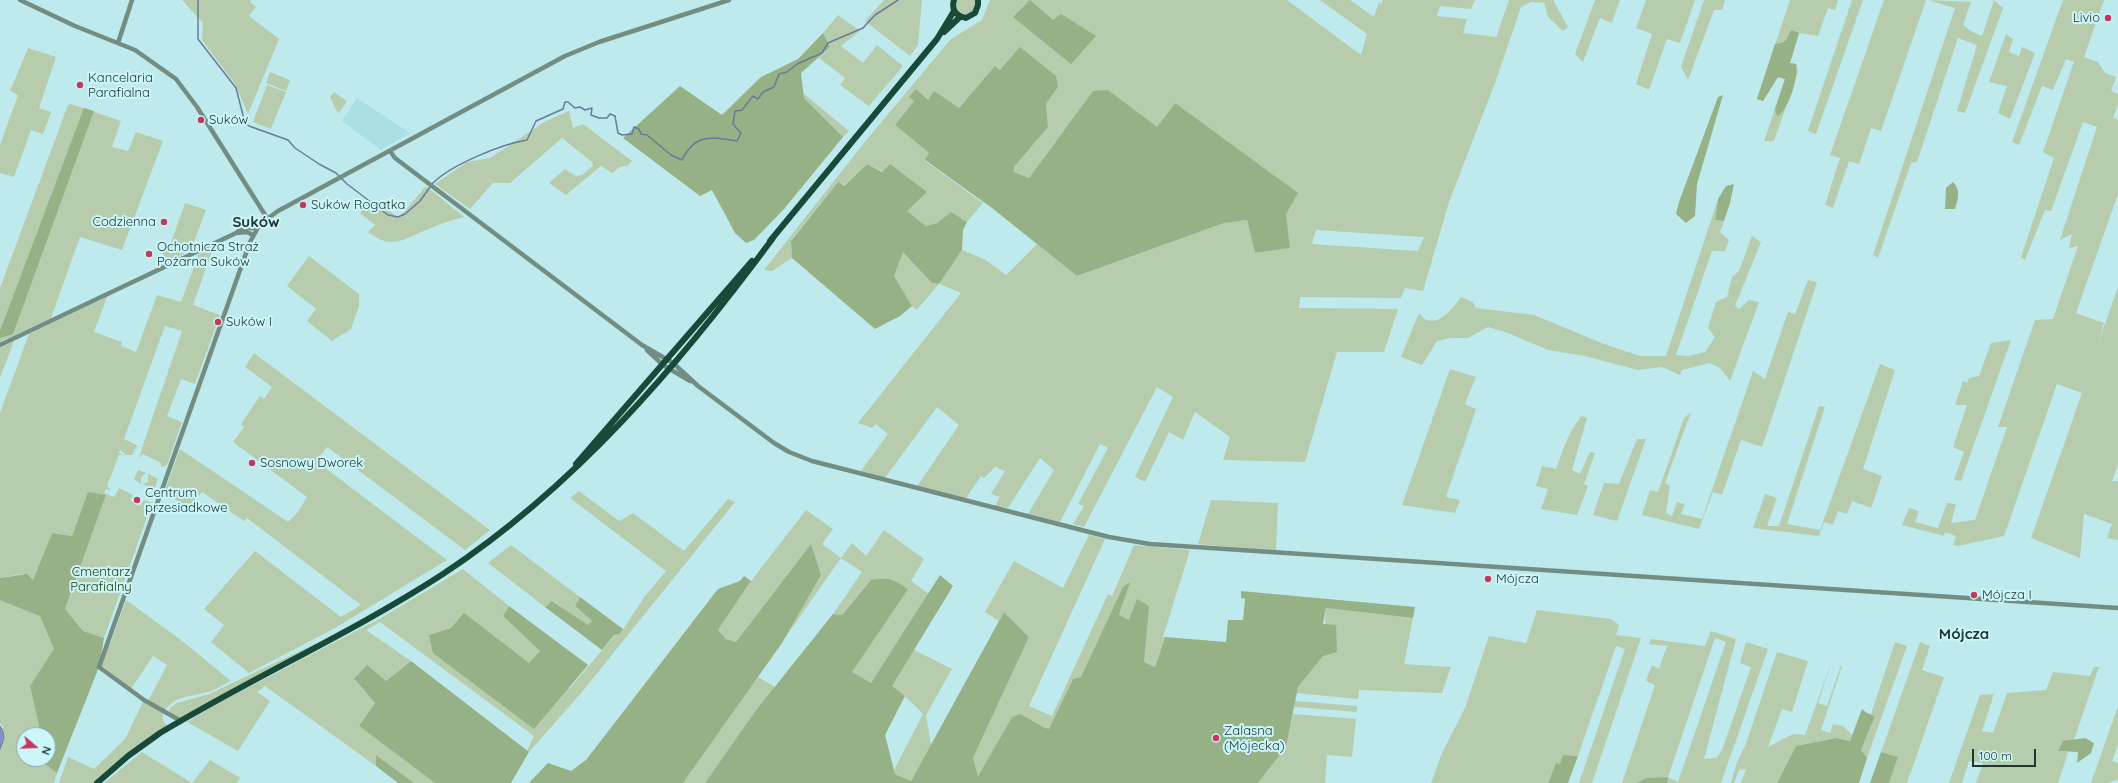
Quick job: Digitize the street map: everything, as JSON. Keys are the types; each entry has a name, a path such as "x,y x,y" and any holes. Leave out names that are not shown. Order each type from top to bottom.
{"main road":[{"path":"937,39 954,11 954,0"},
{"path":"97,783 128,756 181,721 391,606 478,550 554,486 601,444 937,39 960,17 968,17 975,13 978,0"},
{"path":"954,11 960,17"}],"street":[{"path":"20,0 75,26 118,43 143,55 176,79 267,218"},
{"path":"118,43 132,0"},
{"path":"181,721 144,700 99,667 253,235 257,229 267,218 581,49 729,0"},
{"path":"390,151 394,157 431,186 642,344 671,361 696,384 774,443 806,459 1125,541 1327,557 2118,608"},
{"path":"0,345 244,227 257,229"},
{"path":"236,232 247,232 253,235"},
{"path":"642,344 666,367 696,384"}],"shaded area":[{"path":"357,98 410,133 381,150 342,121"},
{"path":"0,726 4,738 0,749"}],"green space":[{"path":"182,0 251,0 250,2 256,7 249,16 279,39 248,114 235,84 202,40 203,23"},
{"path":"884,0 922,0 918,45 910,56 865,21"},
{"path":"957,0 975,0 975,10 967,15 960,13 956,8"},
{"path":"990,0 1287,0 1361,55 1367,34 1320,0 1350,0 1374,17 1379,2 1381,4 1383,0 1475,0 1471,9 1440,6 1437,16 1467,19 1463,33 1496,37 1489,58 1509,0 1553,0 1568,27 1563,31 1548,17 1544,3 1531,2 1521,7 1495,83 1449,202 1423,291 1405,288 1401,298 1300,297 1299,308 1398,309 1384,352 1337,352 1305,462 1223,460 1230,437 1195,412 1183,440 1169,432 1145,482 1135,477 1173,397 1157,387 1084,527 1073,524 1084,506 1078,504 1108,448 1100,444 1060,522 1028,514 1054,470 1040,458 1008,508 995,506 1000,497 991,494 1005,471 995,467 984,478 981,476 966,498 916,488 959,425 937,407 885,478 861,471 888,434 876,424 872,428 858,423 961,293 939,284 962,250 986,260 1006,275 1037,244 1077,276 1224,223 1247,220 1255,253 1290,248 1286,214 1175,103 1157,127 1093,91 1029,178 1014,172 1014,167 1048,127 1046,104 1058,87 1000,70 996,66 959,108 934,92 928,100 914,101 895,125 930,154 925,161 983,203 967,222 951,212 937,223 926,226 907,211 926,192 867,164 843,186 838,182 791,240 792,258 772,271 764,270 863,144 951,39 982,20","holes":["1316,230 1424,237 1418,251 1312,244"]},
{"path":"1030,0 1053,20 1061,14 1096,36 1071,64 1013,17"},
{"path":"1595,0 1620,0 1612,23 1600,18 1583,62 1575,54"},
{"path":"1646,0 1695,0 1680,43 1667,39 1649,90 1636,84 1652,34 1636,28"},
{"path":"1704,0 1725,0 1722,10 1714,10 1688,80 1681,67"},
{"path":"1790,0 1838,0 1835,10 1828,8 1818,36 1799,33 1790,63 1796,64 1798,72 1774,141 1764,141 1785,79 1778,77 1763,101 1757,99"},
{"path":"1852,0 1863,0 1816,134 1808,131"},
{"path":"1884,0 1926,0 1881,131 1871,128 1859,164 1849,161 1833,208 1825,205 1840,158 1830,155"},
{"path":"1928,0 1971,2 1963,25 1972,32 1982,36 1994,0 2003,8 1965,113 1957,111 1977,45 1958,38 1917,162 1911,163 1878,258 1873,255 1955,8"},
{"path":"2063,0 2104,0 2084,57 2098,62 2105,73 2116,77 2111,91 2118,94 2118,104 2113,118 2118,120 2118,194 2076,313 2104,323 2099,341 2118,287 2118,464 2112,481 2118,481 2118,540 2107,538 2112,524 2084,514 2080,558 2031,538 2082,393 2057,384 2004,536 1958,546 1953,545 1956,536 1945,532 1944,536 1902,525 1909,508 1919,511 1915,522 1938,528 1947,503 1956,504 1951,523 1975,520 2007,427 1998,427 2035,320 2053,319 2078,246 2069,248 2072,234 2060,240 2097,127 2083,122 2051,211 2045,210 2025,260 2021,257 2054,158 2043,152 2074,62 2066,59 2053,90 2042,86 2019,145 2012,142"},
{"path":"838,15 860,31 841,46 863,63 877,45 903,66 869,106 840,85 845,78 819,58 830,47 823,33"},
{"path":"1791,30 1799,33 1790,63 1796,64 1796,76 1789,100 1781,113 1777,116 1775,109 1785,79 1778,77 1763,101 1757,99 1775,44 1784,42"},
{"path":"823,33 830,47 801,73 804,98 843,137 784,209 754,240 746,243 735,233 712,190 700,196 623,138 680,86 722,115 761,77 798,59"},
{"path":"2006,34 2013,39 2009,52 2019,56 2022,47 2035,53 2010,119 1998,113 2007,86 1989,82"},
{"path":"1020,47 1056,76 1058,87 1046,104 1048,127 1014,167 1014,172 1029,178 1093,91 1108,90 1157,127 1175,103 1298,193 1286,214 1290,248 1255,253 1247,220 1224,223 1077,276 992,208 925,160 929,153 895,125 914,101 909,97 916,89 928,100 934,91 959,108 995,66 1000,70"},
{"path":"28,48 56,57 39,108 51,112 43,134 31,130 14,177 0,173 0,145 18,95 10,91"},
{"path":"270,72 290,80 286,91 266,83"},
{"path":"267,85 286,92 271,129 253,122"},
{"path":"334,92 347,101 339,113 330,97"},
{"path":"803,93 849,131 843,137 804,98"},
{"path":"1723,95 1697,184 1695,216 1686,223 1676,214 1679,202 1718,97"},
{"path":"71,104 121,121 112,147 128,151 136,132 163,141 122,250 80,237 51,318 0,342 0,288 68,105"},
{"path":"84,108 94,111 13,334 0,338 0,331"},
{"path":"569,111 573,128 583,124 632,161 627,166 620,167 612,173 601,166 566,195 549,183 565,169 576,176 582,175 593,166 592,162 562,138 510,183 493,183 470,209 435,184 467,162 490,158 546,121"},
{"path":"867,164 882,172 890,164 927,192 907,211 926,226 937,223 951,212 967,222 963,230 962,250 939,284 932,283 903,252 894,276 912,306 900,316 875,329 792,258 791,241 838,182 844,186"},
{"path":"1953,182 1958,191 1955,209 1945,209 1946,188"},
{"path":"1734,184 1724,221 1715,220 1718,199 1726,186"},
{"path":"426,186 464,217 452,220 400,241 385,241 368,232 375,225 360,213 366,205 371,208 377,202 399,218"},
{"path":"1718,199 1715,220 1724,221 1720,232 1729,240 1725,251 1712,251 1676,355 1689,356 1705,352 1715,337 1708,328 1716,302 1727,297 1732,277 1739,271 1752,236 1761,242 1735,306 1739,309 1749,300 1759,302 1730,381 1720,368 1710,363 1682,370 1680,375 1662,367 1638,370 1585,356 1548,350 1508,333 1488,327 1468,338 1450,338 1437,341 1422,365 1401,357 1419,313 1424,319 1430,321 1436,320 1453,308 1461,297 1473,302 1476,308 1534,315 1604,344 1640,356 1666,356"},
{"path":"185,203 206,210 191,250 159,266 164,251 170,245"},
{"name":"Cmentarz Parafialny","path":"213,248 193,305 220,315 195,384 181,379 167,416 182,422 167,465 161,467 161,463 143,454 139,458 142,448 137,446 132,455 126,455 120,450 119,453 123,455 119,455 107,486 110,490 106,489 104,493 114,497 119,488 133,495 130,500 140,506 144,500 152,503 104,638 83,631 65,609 106,495 88,493 72,536 52,533 33,580 22,574 0,578 0,413 29,334 107,297 94,332 122,342 121,346 136,352 157,295 181,302 199,253","holes":["165,326 182,331 142,448 124,439"]},
{"path":"903,251 932,283 939,284 917,310 912,306 894,276"},
{"path":"309,256 359,294 359,306 351,329 332,341 307,321 316,309 287,286"},
{"path":"1808,280 1817,282 1762,447 1741,440 1722,495 1713,492 1699,529 1642,515 1650,490 1658,492 1684,418 1691,412 1665,483 1670,486 1666,513 1672,516 1677,502 1685,504 1681,514 1702,519 1753,371 1765,379 1788,312 1795,314"},
{"path":"2011,340 1961,481 1954,480 1964,452 1953,447 1967,405 1955,405 1963,381 1967,383 1969,378 1979,376 1991,343"},
{"path":"14,341 0,378 0,348"},
{"path":"254,353 490,530 465,550 327,447 316,461 447,560 335,628 249,673 211,642 224,625 204,609 255,551 341,617 361,605 247,518 244,521 202,492 188,507 164,493 180,449 288,522 298,512 307,497 233,442 244,427 241,424 260,396 264,399 272,387 245,367"},
{"path":"1880,364 1895,370 1863,469 1882,476 1871,508 1852,501 1847,514 1838,511 1833,525 1824,522 1819,536 1753,528 1765,494 1777,498 1767,526 1779,526 1819,406 1825,407 1787,524 1820,530"},
{"path":"1450,369 1476,377 1465,404 1476,409 1446,497 1460,500 1455,513 1402,505"},
{"path":"1582,416 1587,418 1572,470 1580,474 1590,452 1595,453 1584,484 1588,486 1577,515 1541,509 1548,489 1536,486 1542,466 1556,469 1569,435"},
{"path":"1637,439 1646,439 1617,521 1593,515 1604,483 1619,484"},
{"path":"138,470 146,473 141,477 141,484 134,479"},
{"path":"148,474 158,479 153,492 149,487 143,484 148,482"},
{"path":"579,491 619,521 633,513 684,551 728,499 735,502 582,692 529,752 527,751 534,736 380,622 366,630 411,661 386,681 354,680 375,703 359,726 435,783 414,783 376,756 376,766 265,686 257,692 270,701 238,751 187,722 213,706 381,618 463,569 509,606 503,616 540,651 529,664 464,614 451,628 429,635 569,689 615,635 620,634 645,596 666,571 570,498"},
{"path":"88,492 106,495 65,609 83,631 104,638 99,667 57,773 48,767 56,767 56,727 39,727 30,686 54,649 40,616 0,600 0,578 27,574 33,580 52,533 72,536"},
{"path":"1211,500 1278,503 1276,551 1198,544"},
{"path":"806,510 833,529 822,544 841,558 780,645 821,575 811,545 736,642 726,639 718,630 751,581"},
{"path":"884,530 924,559 911,581 929,594 871,683 851,672 876,634 871,580 842,615 833,614 862,572 841,558 852,543 866,556"},
{"path":"1089,535 1105,539 1029,706 1052,716 1108,594 1112,596 1134,545 1190,550 1155,667 1144,662 1145,639 1129,620 1119,615 1129,583 1081,677 1073,679 1049,730 1020,714 1012,717 978,776 973,758 1029,637 1004,612 999,621 985,612 1014,561 1063,588"},
{"path":"811,544 821,575 782,643 683,783 529,783 548,763 571,771 586,760 718,589 740,581 744,576 751,581 718,630 726,639 736,642"},
{"path":"511,545 580,597 575,606 592,621 588,626 553,601 545,607 488,563"},
{"path":"940,575 953,586 892,686 905,696 885,735 895,774 911,781 1004,612 1029,637 973,758 978,776 1012,717 1020,714 1049,729 1073,679 1081,677 1123,587 1130,582 1119,615 1129,620 1137,599 1149,606 1144,662 1155,667 1165,637 1226,642 1228,620 1243,620 1245,599 1241,598 1241,591 1415,607 1413,618 1326,608 1323,624 1336,625 1337,652 1323,656 1298,687 1286,747 1258,783 705,783 757,709 833,614 842,615 871,580 886,579 898,583 908,589 852,672 871,683"},
{"path":"580,597 623,629 620,634 614,635 602,650 545,607 552,601 588,625 592,621 575,606"},
{"path":"2,599 40,616 55,649 30,686 39,727 16,727 16,767 48,767 57,773 54,783 0,783 0,736 3,727 0,723 0,600"},
{"path":"126,600 181,640 231,681 211,691 173,702 168,706 163,716 167,726 94,783 59,783 68,757 94,769 125,739 144,700 148,701 167,665 153,656 131,689 104,667 99,667 111,642"},
{"path":"509,606 588,665 534,729 433,653 429,635 451,628 464,613 529,663 540,651 503,616"},
{"path":"1326,608 1413,618 1404,664 1451,667 1442,693 1359,690 1358,699 1296,693 1298,687 1323,656"},
{"path":"1537,610 1611,619 1619,625 1616,635 1641,638 1592,783 1579,783 1625,649 1616,646 1578,756 1572,755 1560,764 1556,763 1548,783 1431,783 1442,753 1465,708 1489,636 1526,643"},
{"path":"1711,631 1736,639 1704,759 1717,758 1722,750 1751,667 1740,663 1746,642 1768,649 1721,783 1667,783 1667,777 1646,778 1636,783 1622,783 1655,685 1646,681 1652,665 1659,669 1667,646 1649,644 1651,639 1705,646","holes":["1715,638 1726,642 1678,782 1668,777"]},
{"path":"1895,642 1907,646 1867,758 1861,750 1875,716 1871,714"},
{"path":"1920,642 1930,646 1922,670 1944,677 1907,783 1889,783 1898,757 1881,752"},
{"path":"317,643 318,644 180,719 168,713 171,707 177,703 209,694"},
{"path":"914,650 952,669 926,715 931,745 911,781 895,774 894,770 923,714 905,696 891,686"},
{"path":"1777,652 1808,661 1792,712 1782,709 1768,747 1793,734 1805,735 1833,658 1818,703 1827,706 1841,665 1842,666 1821,730 1830,733 1833,724 1843,726 1852,735 1850,741 1836,738 1796,746 1777,783 1741,783 1746,769 1739,770 1734,783 1731,783 1737,762 1745,746"},
{"path":"411,661 529,752 511,783 435,783 359,726 375,703 354,679 367,665 386,681"},
{"path":"2094,667 2099,667 2074,740 2064,741 2059,751 2068,752 2058,783 1976,783 1983,763 1969,761 1962,783 1949,783 1980,695 1994,694 1982,731 1993,733 2007,693 2046,690 2053,672 2090,676"},
{"path":"758,677 775,687 705,783 683,783"},
{"path":"1295,701 1357,706 1357,712 1294,707"},
{"path":"2118,706 2118,744 2112,761 2118,763 2118,781 2115,780 2108,783 2091,783"},
{"path":"1862,709 1875,716 1861,750 1867,758 1859,783 1777,783 1796,746 1836,738 1850,741"},
{"path":"1293,714 1356,719 1352,757 1327,755 1325,783 1258,783 1286,747"},
{"path":"2085,738 2094,743 2091,753 2077,763 2078,752 2058,751 2063,741"},
{"path":"142,752 192,783 104,783"},
{"path":"1881,752 1898,757 1889,783 1870,783"},
{"path":"376,755 414,783 398,783 376,766"},
{"path":"1563,755 1578,756 1568,783 1548,783 1556,763 1560,764"},
{"path":"210,760 240,778 237,783 192,783"},
{"path":"1668,777 1667,783 1636,783 1646,778"}],"waterway":[{"path":"198,0 198,39 236,88 245,123 249,126 288,140 295,148 336,173 347,184 388,215 398,217 405,214 420,201 430,187"},
{"path":"432,184 451,170 477,156 516,142 527,140 536,121 563,109 565,102 568,102 575,108 580,107 585,110 592,108 591,115 599,118 607,118 610,114 615,116 618,133 622,135 632,134 634,127 639,129 641,134 647,135 671,155 682,160 692,145 698,141 712,138 737,141 741,133 733,124 735,111 742,110 753,96 758,99 763,92 774,87 779,74 787,72 797,64 822,53 828,43 863,28 875,15 898,0"}],"place":[{"name":"Livio","path":"2108,18"},
{"name":"Kancelaria Parafialna","path":"80,85"},
{"name":"Suków","path":"201,120"},
{"name":"Suków Rogatka","path":"303,205"},
{"name":"Codzienna","path":"164,222"},
{"name":"Ochotnicza Straż Pożarna Suków","path":"149,254"},
{"name":"Suków I","path":"218,322"},
{"name":"Sosnowy Dworek","path":"252,463"},
{"name":"Centrum przesiadkowe","path":"137,500"},
{"name":"Mójcza","path":"1488,579"},
{"name":"Mójcza I","path":"1974,595"},
{"name":"Zalasna (Mójecka)","path":"1216,738"}],"district":[{"name":"Suków","path":"256,222"},
{"name":"Mójcza","path":"1964,634"}]}
